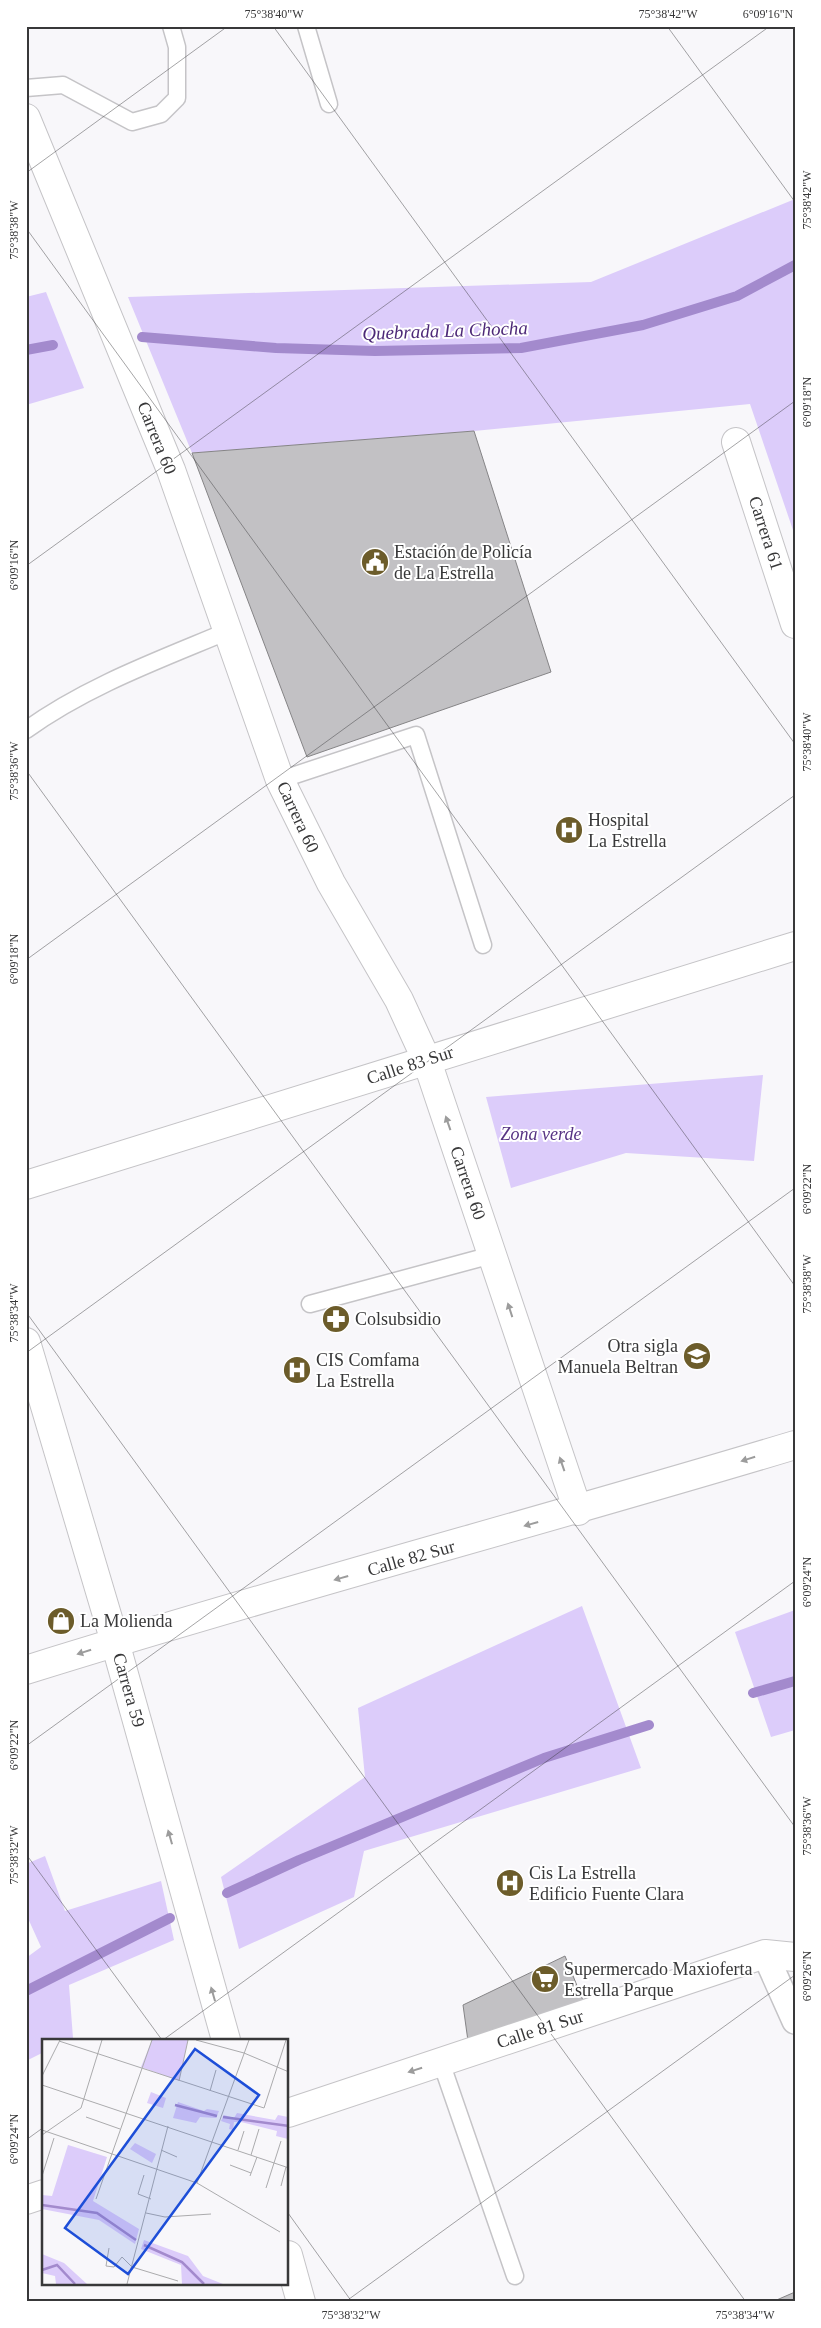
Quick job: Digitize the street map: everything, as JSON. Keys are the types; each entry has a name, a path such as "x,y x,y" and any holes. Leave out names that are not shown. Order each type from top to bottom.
{"street":[{"name":"Carrera 60","path":"26,118 171,470 280,780 331,883 399,1000 427,1061 578,1511"},
{"name":"Carrera 61","path":"736,442 795,624"},
{"name":"Calle 83 Sur","path":"26,1185 795,946"},
{"name":"Carrera 59","path":"26,1342 115,1642 226,2039"},
{"name":"Calle 82 Sur","path":"26,1670 115,1642 578,1511 795,1445"},
{"name":"Calle 81 Sur","path":"289,2113 765,1954 795,1957"},
{"path":"765,1954 795,2021"},
{"path":"26,2200 42,2195"},
{"path":"289,2259 301,2302"}],"lane":[{"path":"26,88 63,84 132,122 161,114 177,98 177,47 171,26"},
{"path":"306,26 329,104"},
{"path":"26,730 44,717 114,679 228,631"},
{"path":"280,780 416,736 483,945"},
{"path":"310,1304 492,1254"},
{"path":"441,2062 515,2276"}],"green space":[{"path":"795,199 795,536 750,404 474,431 192,453 128,297 591,282"},
{"path":"46,292 84,388 26,405 26,297"},
{"name":"Zona verde","path":"763,1075 754,1161 626,1153 511,1188 486,1097"},
{"path":"582,1606 641,1768 364,1851 354,1897 239,1949 221,1877 365,1777 358,1708"},
{"path":"795,1610 795,1730 771,1737 735,1632"},
{"path":"45,1856 65,1911 161,1881 174,1940 69,1985 73,2038 42,2039 42,2053 26,2061 26,1958 41,1947 26,1914 26,1864"}],"building":[{"name":"Estación de Policía de La Estrella","path":"474,431 551,672 307,757 192,453"},
{"name":"Supermercado Maxioferta Estrella Parque","path":"565,1956 584,2003 468,2041 463,2005"},
{"path":"795,2292 795,2302 772,2302"}],"waterway":[{"name":"Quebrada La Chocha","path":"142,337 276,348 375,351 521,348 643,325 737,296 795,265"},
{"name":"Quebrada La Chocha","path":"26,350 53,345"},
{"path":"753,1693 795,1681"},
{"path":"227,1893 299,1860 544,1758 649,1725"},
{"path":"26,1991 170,1918"}],"place":[{"name":"Estación de Policía de La Estrella","path":"375,562"},
{"name":"Hospital La Estrella","path":"569,830"},
{"name":"Colsubsidio","path":"336,1319"},
{"name":"Otra sigla Manuela Beltran","path":"697,1356"},
{"name":"CIS Comfama La Estrella","path":"297,1370"},
{"name":"La Molienda","path":"61,1621"},
{"name":"Cis La Estrella Edificio Fuente Clara","path":"510,1883"},
{"name":"Supermercado Maxioferta Estrella Parque","path":"545,1979"}]}
